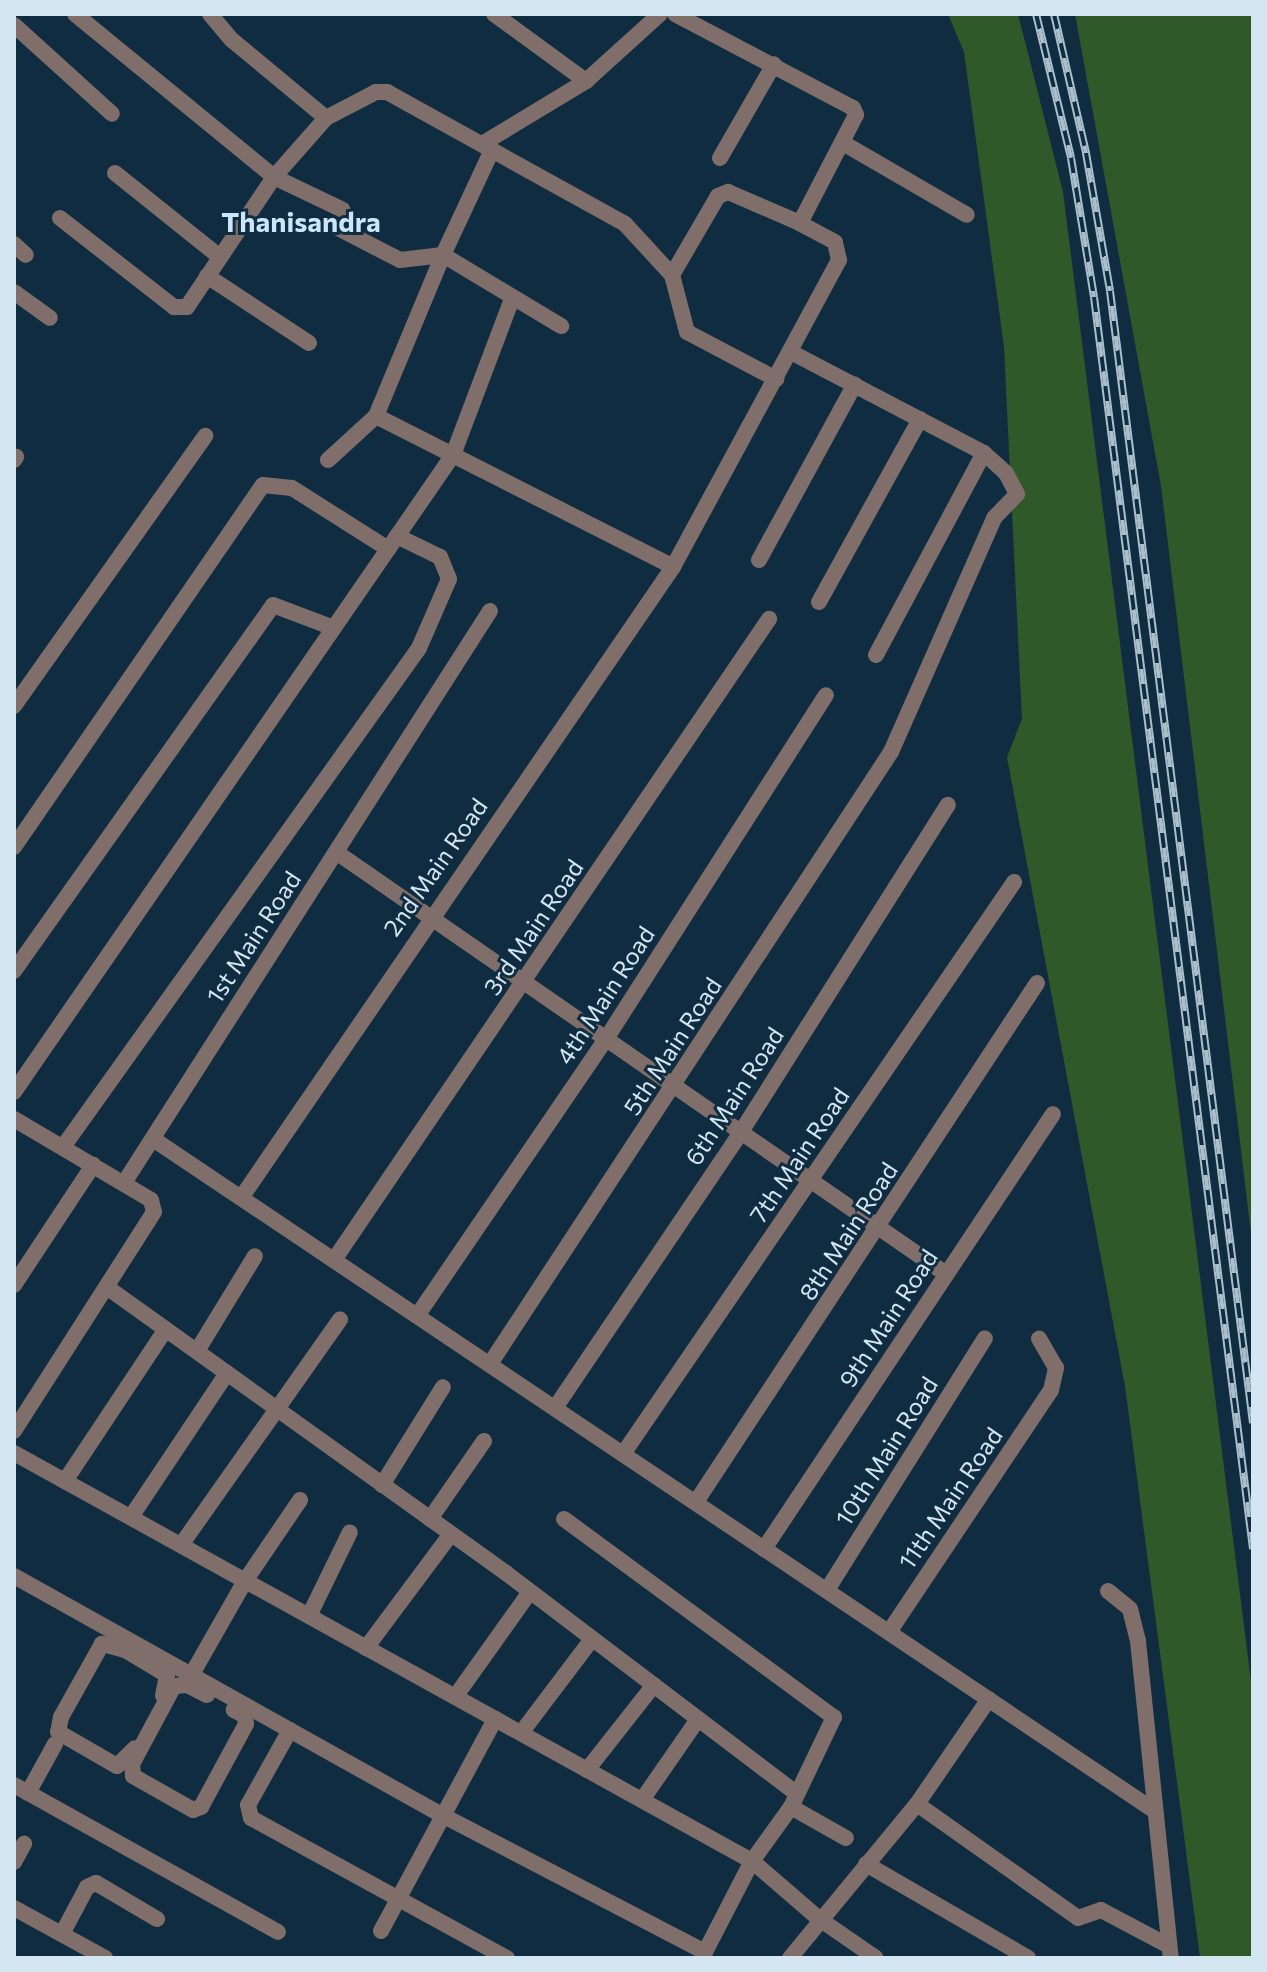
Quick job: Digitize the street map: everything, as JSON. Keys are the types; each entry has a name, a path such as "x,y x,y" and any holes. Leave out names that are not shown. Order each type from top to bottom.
{"street":[{"path":"75,14 274,177 343,210"},
{"path":"210,14 232,40 326,118"},
{"path":"494,14 586,81"},
{"path":"328,460 376,416 487,147 586,81 660,14"},
{"path":"675,14 848,101 856,115 800,223"},
{"path":"14,25 112,114"},
{"path":"720,158 774,64"},
{"path":"60,218 174,307 187,307 274,177 326,118 376,92 387,92 625,224 672,275 687,332 776,379 839,260 835,242 728,192 718,196 672,275"},
{"path":"843,143 967,215"},
{"path":"115,173 220,257"},
{"path":"334,226 400,260 443,255 561,326"},
{"path":"207,276 309,343"},
{"path":"14,292 50,318"},
{"path":"14,1092 453,455 512,299"},
{"path":"791,352 984,453 876,655"},
{"name":"2nd Main Road","path":"241,1198 430,917 673,567 776,379"},
{"path":"759,560 855,384"},
{"path":"376,416 673,567"},
{"path":"819,602 920,419"},
{"path":"14,706 205,436"},
{"name":"5th Main Road","path":"490,1364 675,1087 891,752 994,518 1017,494 1006,473 984,453"},
{"path":"14,847 263,485 277,483 292,488 392,543 440,557 449,579 419,648 63,1147"},
{"path":"14,971 273,605 334,628"},
{"name":"1st Main Road","path":"124,1183 490,611"},
{"name":"3rd Main Road","path":"334,1260 525,983 769,619"},
{"name":"4th Main Road","path":"417,1316 606,1039 826,695"},
{"name":"6th Main Road","path":"555,1408 741,1132 948,805"},
{"path":"336,852 946,1274"},
{"name":"7th Main Road","path":"623,1454 1014,882"},
{"name":"8th Main Road","path":"696,1502 879,1228 1037,983"},
{"name":"9th Main Road","path":"764,1549 1053,1114"},
{"path":"14,1431 154,1212 151,1200 15,1120"},
{"path":"153,1139 1152,1809"},
{"path":"14,1285 93,1165"},
{"path":"197,1351 255,1256"},
{"path":"108,1288 530,1592 698,1719 794,1801 846,1838"},
{"path":"181,1545 340,1320"},
{"path":"65,1481 166,1329"},
{"name":"10th Main Road","path":"827,1590 985,1338"},
{"name":"11th Main Road","path":"889,1632 1051,1390 1056,1368 1039,1339"},
{"path":"131,1517 227,1373"},
{"path":"382,1485 443,1387"},
{"path":"430,1519 484,1441"},
{"path":"14,1453 752,1861 818,1918 876,1958"},
{"path":"192,1674 245,1581 300,1500"},
{"path":"14,1576 127,1646 167,1675 169,1686 129,1759 117,1766 58,1732 61,1717 102,1644 127,1646 192,1674 237,1706 245,1716 246,1724 201,1807 193,1810 133,1776 132,1764 174,1686 187,1685 237,1706 290,1730 703,1955 752,1861 794,1801 834,1717 564,1519"},
{"path":"309,1616 350,1532"},
{"path":"366,1648 451,1534"},
{"path":"1108,1591 1130,1609 1138,1641 1151,1751 1152,1809 1170,1952"},
{"path":"455,1697 530,1592"},
{"path":"521,1733 592,1639"},
{"path":"587,1770 654,1685"},
{"path":"790,1958 818,1918 917,1804 989,1699"},
{"path":"381,1931 440,1814 495,1719"},
{"path":"642,1800 698,1719"},
{"path":"290,1730 248,1805 251,1818 507,1958"},
{"path":"55,1744 21,1789 278,1932"},
{"path":"917,1804 1078,1918 1101,1910 1170,1952"},
{"path":"14,1862 24,1844"},
{"path":"866,1864 1028,1958"},
{"path":"62,1934 87,1887 96,1883 157,1919"},
{"path":"14,1908 105,1958"}],"green space":[{"path":"948,14 1018,14 1063,192 1253,1697 1253,1958 1200,1958 1125,1386 1007,757 1022,719 1004,347 964,52"},
{"path":"1075,14 1253,14 1253,1250 1161,486"}],"railway":[{"path":"1036,14 1071,158 1094,297 1253,1549"},
{"path":"1054,14 1086,153 1110,291 1253,1423"}],"district":[{"name":"Thanisandra","path":"301,221"}]}
